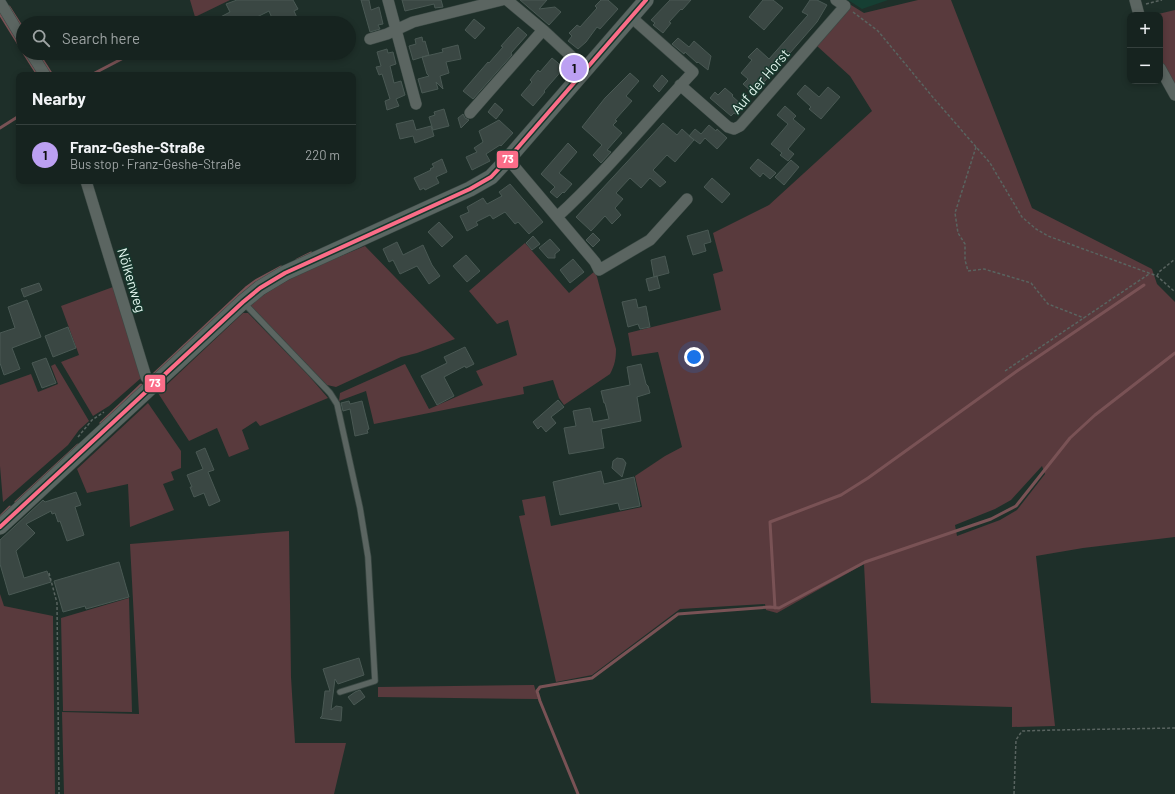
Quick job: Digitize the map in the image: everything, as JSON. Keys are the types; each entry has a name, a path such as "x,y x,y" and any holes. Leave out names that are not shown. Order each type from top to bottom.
{"main road":[{"path":"0,528 153,385 260,288 285,273 470,189 490,177 508,159 646,0"}],"street":[{"path":"388,0 416,104"},
{"path":"370,39 387,34 413,22 502,0"},
{"path":"507,0 543,30 585,69"},
{"path":"0,2 16,28"},
{"name":"Auf der Horst","path":"680,85 728,127 734,129 740,126 840,3"},
{"path":"558,216 575,201 692,72 631,17"},
{"path":"470,113 543,30"},
{"path":"35,60 43,72"},
{"path":"1163,73 1175,95"},
{"path":"508,159 558,216 595,262 599,270 650,240 687,198"},
{"name":"Nölkenweg","path":"87,184 146,377 153,385"}],"lane":[{"path":"243,302 330,394 337,404 360,508 368,557 375,681 340,692"}],"path":[{"path":"1137,7 1162,0"},
{"path":"840,3 878,31 990,163 1022,217 1036,229 1048,236 1157,276 1175,292"},
{"path":"976,147 955,213 958,233 964,244 965,260 968,271 984,269 1031,284 1048,304 1084,318"},
{"path":"1157,276 1159,272 1175,259"},
{"path":"1005,371 1150,273"},
{"path":"50,573 57,603 59,794"},
{"path":"1014,794 1016,740 1022,731 1175,728"}],"shaded area":[{"path":"190,0 230,0 197,16 195,16"},
{"path":"848,0 888,0 862,9"},
{"path":"918,0 951,0 1032,208 1152,269 1157,284 1175,302 1175,537 1083,548 1036,556 1055,726 1012,727 1012,707 871,703 864,564 777,613 766,610 765,604 680,609 592,675 556,682 519,516 525,515 522,500 545,496 551,526 642,507 635,476 665,456 682,447 658,352 632,356 628,333 721,310 713,274 723,271 713,233 769,205 872,111 850,76 817,46 851,5 864,13","holes":["1042,466 1045,474 1017,510 1000,520 957,536 955,525 995,509 1011,500"]},
{"path":"1175,10 1175,87 1163,65 1163,13"},
{"path":"525,243 569,293 595,271 616,349 615,362 610,374 564,405 559,398 553,380 523,387 524,394 374,424 366,391 339,401 340,393 405,364 429,409 483,385 476,371 517,355 508,320 497,324 469,291"},
{"path":"365,246 455,339 417,353 401,357 336,387 327,385 250,305 277,286 320,265"},
{"path":"113,287 141,378 109,406 93,416 61,362 79,355 61,306"},
{"path":"243,313 248,313 309,376 328,398 260,426 256,421 242,430 249,449 229,457 217,428 189,441 158,393"},
{"path":"55,364 89,421 79,430 68,445 3,502 0,466 0,385 31,374 38,392 58,384 51,366"},
{"path":"148,403 181,451 181,468 171,472 174,480 163,484 174,510 130,527 128,484 87,493 77,469"},
{"path":"289,531 291,677 295,743 346,743 334,794 64,794 62,712 139,714 130,544"},
{"path":"0,594 4,606 53,616 55,794 0,794"},
{"path":"129,598 132,712 63,711 61,618"},
{"path":"534,685 538,699 378,697 378,687"}],"building":[{"path":"237,0 293,0 298,9 294,11 296,16 271,16 269,11 259,16 222,16 230,12 226,4"},
{"path":"361,0 369,0 371,10 379,7 383,24 378,25 380,29 370,32"},
{"path":"402,0 441,0 443,7 435,8 434,4 405,11"},
{"path":"520,0 547,0 539,9 555,7 561,12 549,25"},
{"path":"601,0 608,0 618,9 600,29 597,27 586,42 578,49 568,41 572,36 569,33 577,25 580,27 597,8 595,6"},
{"path":"670,0 691,0 669,22 671,23 663,33 653,25 655,23 651,20"},
{"path":"763,0 773,0 783,8 764,30 749,17"},
{"path":"810,0 817,0 827,5 817,22 790,53 788,51 778,64 779,65 758,89 756,88 752,92 743,84 748,79 741,73 752,60 748,57 757,48 769,59 808,15 802,12"},
{"path":"474,19 485,28 475,39 465,30"},
{"path":"518,27 527,35 511,53 512,55 473,99 463,91 503,47 501,46"},
{"path":"422,37 423,42 425,41 429,55 413,60 409,46 416,44 415,39"},
{"path":"678,38 689,47 694,41 711,56 708,70 672,44"},
{"path":"458,45 461,59 446,62 449,73 440,76 443,89 436,82 438,89 422,93 418,79 429,76 422,57 443,52 442,49"},
{"path":"387,49 388,53 393,52 396,64 390,66 394,83 401,81 405,95 396,99 399,106 387,110 385,101 390,99 382,74 379,75 376,67 381,66 377,52"},
{"path":"552,58 564,68 533,106 521,95 532,82 530,80 538,70 540,72"},
{"path":"630,73 639,81 626,96 632,101 615,120 617,121 613,125 622,133 607,150 611,152 601,163 593,155 602,145 582,127 605,98"},
{"path":"662,75 668,81 659,92 653,86"},
{"path":"805,85 819,97 828,87 840,97 821,119 809,109 811,107 797,94"},
{"path":"725,88 743,106 736,114 734,113 731,116 710,98 715,92 718,95"},
{"path":"495,103 503,110 496,119 488,112"},
{"path":"785,106 796,116 793,119 805,129 788,149 794,154 788,161 780,155 782,153 771,144 788,124 777,115"},
{"path":"444,109 449,126 433,130 429,117 435,115 434,112"},
{"path":"463,114 465,118 469,120 461,128 458,118"},
{"path":"413,120 416,130 431,126 434,136 415,143 413,136 400,139 396,124"},
{"path":"499,120 513,133 501,146 500,145 486,154 490,161 472,170 466,157 477,152 474,148 483,142 479,131"},
{"path":"663,123 677,135 682,129 694,140 675,162 667,155 653,170 666,182 660,187 650,178 641,188 630,178 616,193 623,199 615,208 621,215 612,224 605,216 591,231 576,217"},
{"path":"709,125 716,131 717,129 727,138 717,149 705,138 700,144 689,136 695,129 701,134"},
{"path":"568,143 577,152 559,173 572,184 557,198 550,192 555,187 541,174"},
{"path":"442,159 447,172 436,177 439,183 425,190 424,188 420,190 414,178 431,170 430,169 434,167 432,164"},
{"path":"758,159 776,173 770,179 763,173 760,177 750,168"},
{"path":"791,160 799,167 784,185 775,177"},
{"path":"712,178 730,194 722,203 704,187"},
{"path":"510,184 543,222 529,234 518,222 515,224 505,212 493,219 490,215 476,222 478,225 467,231 460,216 469,212 467,207 483,198 487,204 502,196 499,192"},
{"path":"439,222 453,237 442,247 428,232"},
{"path":"708,230 711,242 704,244 706,251 693,255 687,236"},
{"path":"593,233 600,240 593,247 586,240"},
{"path":"533,236 540,244 532,250 526,243"},
{"path":"550,239 560,250 555,254 555,258 548,258 539,248"},
{"path":"397,242 403,255 423,245 432,265 440,276 429,284 417,266 400,274 393,260 389,262 383,249"},
{"path":"466,255 480,271 467,282 453,266"},
{"path":"665,256 669,273 654,277 651,260"},
{"path":"573,259 584,272 570,283 560,270"},
{"path":"657,276 660,288 649,291 646,279"},
{"path":"39,283 42,290 24,297 21,289"},
{"path":"636,299 638,308 646,306 650,327 640,329 638,324 628,327 622,302"},
{"path":"27,300 41,337 12,348 20,369 4,375 0,363 0,333 15,328 8,307"},
{"path":"68,327 76,348 53,357 45,336"},
{"path":"465,347 474,364 466,368 465,366 444,377 454,396 437,405 421,376 447,363 444,357"},
{"path":"46,358 56,383 42,388 32,363"},
{"path":"641,364 650,393 637,397 641,421 601,429 604,448 569,454 564,428 576,426 573,411 590,408 593,422 609,419 601,391 630,385 627,367"},
{"path":"558,400 564,407 551,417 556,423 546,432 541,426 538,429 533,422"},
{"path":"349,401 350,404 362,401 369,429 367,430 368,433 355,436 350,409 343,411 341,403"},
{"path":"205,448 214,470 208,472 220,501 209,506 204,493 194,497 187,475 203,469 196,452"},
{"path":"617,458 623,459 626,463 622,477 612,468 613,461"},
{"path":"601,471 604,484 634,477 640,506 620,510 618,503 560,515 553,482"},
{"path":"76,492 81,505 75,507 84,535 67,541 60,521 58,522 55,513 52,514 51,511 26,524 35,533 16,551 24,578 47,571 51,582 9,595 0,564 0,540 43,500 45,502"},
{"path":"119,562 129,597 86,609 85,606 63,612 54,581"},
{"path":"359,658 364,675 338,684 335,679 331,710 336,706 342,707 341,721 320,718 322,716 325,691 330,691 323,669"},
{"path":"360,690 365,697 354,705 348,697"}],"waterway":[{"path":"9,7 16,18"},
{"path":"0,14 16,40"},
{"path":"28,60 36,72"},
{"path":"42,60 50,72"},
{"path":"97,72 120,60"},
{"path":"0,128 16,118"},
{"path":"297,260 311,253"},
{"path":"154,374 246,288 257,280 281,267"},
{"path":"775,608 770,522 841,495 868,478 1017,371 1144,285"},
{"path":"578,794 540,701 537,691 540,687 592,678 678,614 770,607 779,608 865,562 991,519 1016,506 1070,438 1095,415 1175,353"},
{"path":"101,423 141,385"},
{"path":"16,502 78,445"},
{"path":"0,517 10,507"}],"transit line":[{"name":"73","path":"0,527 260,288 285,273 470,189 491,177 646,0"}],"place":[{"name":"Franz-Geshe-Straße","path":"574,68"}]}
